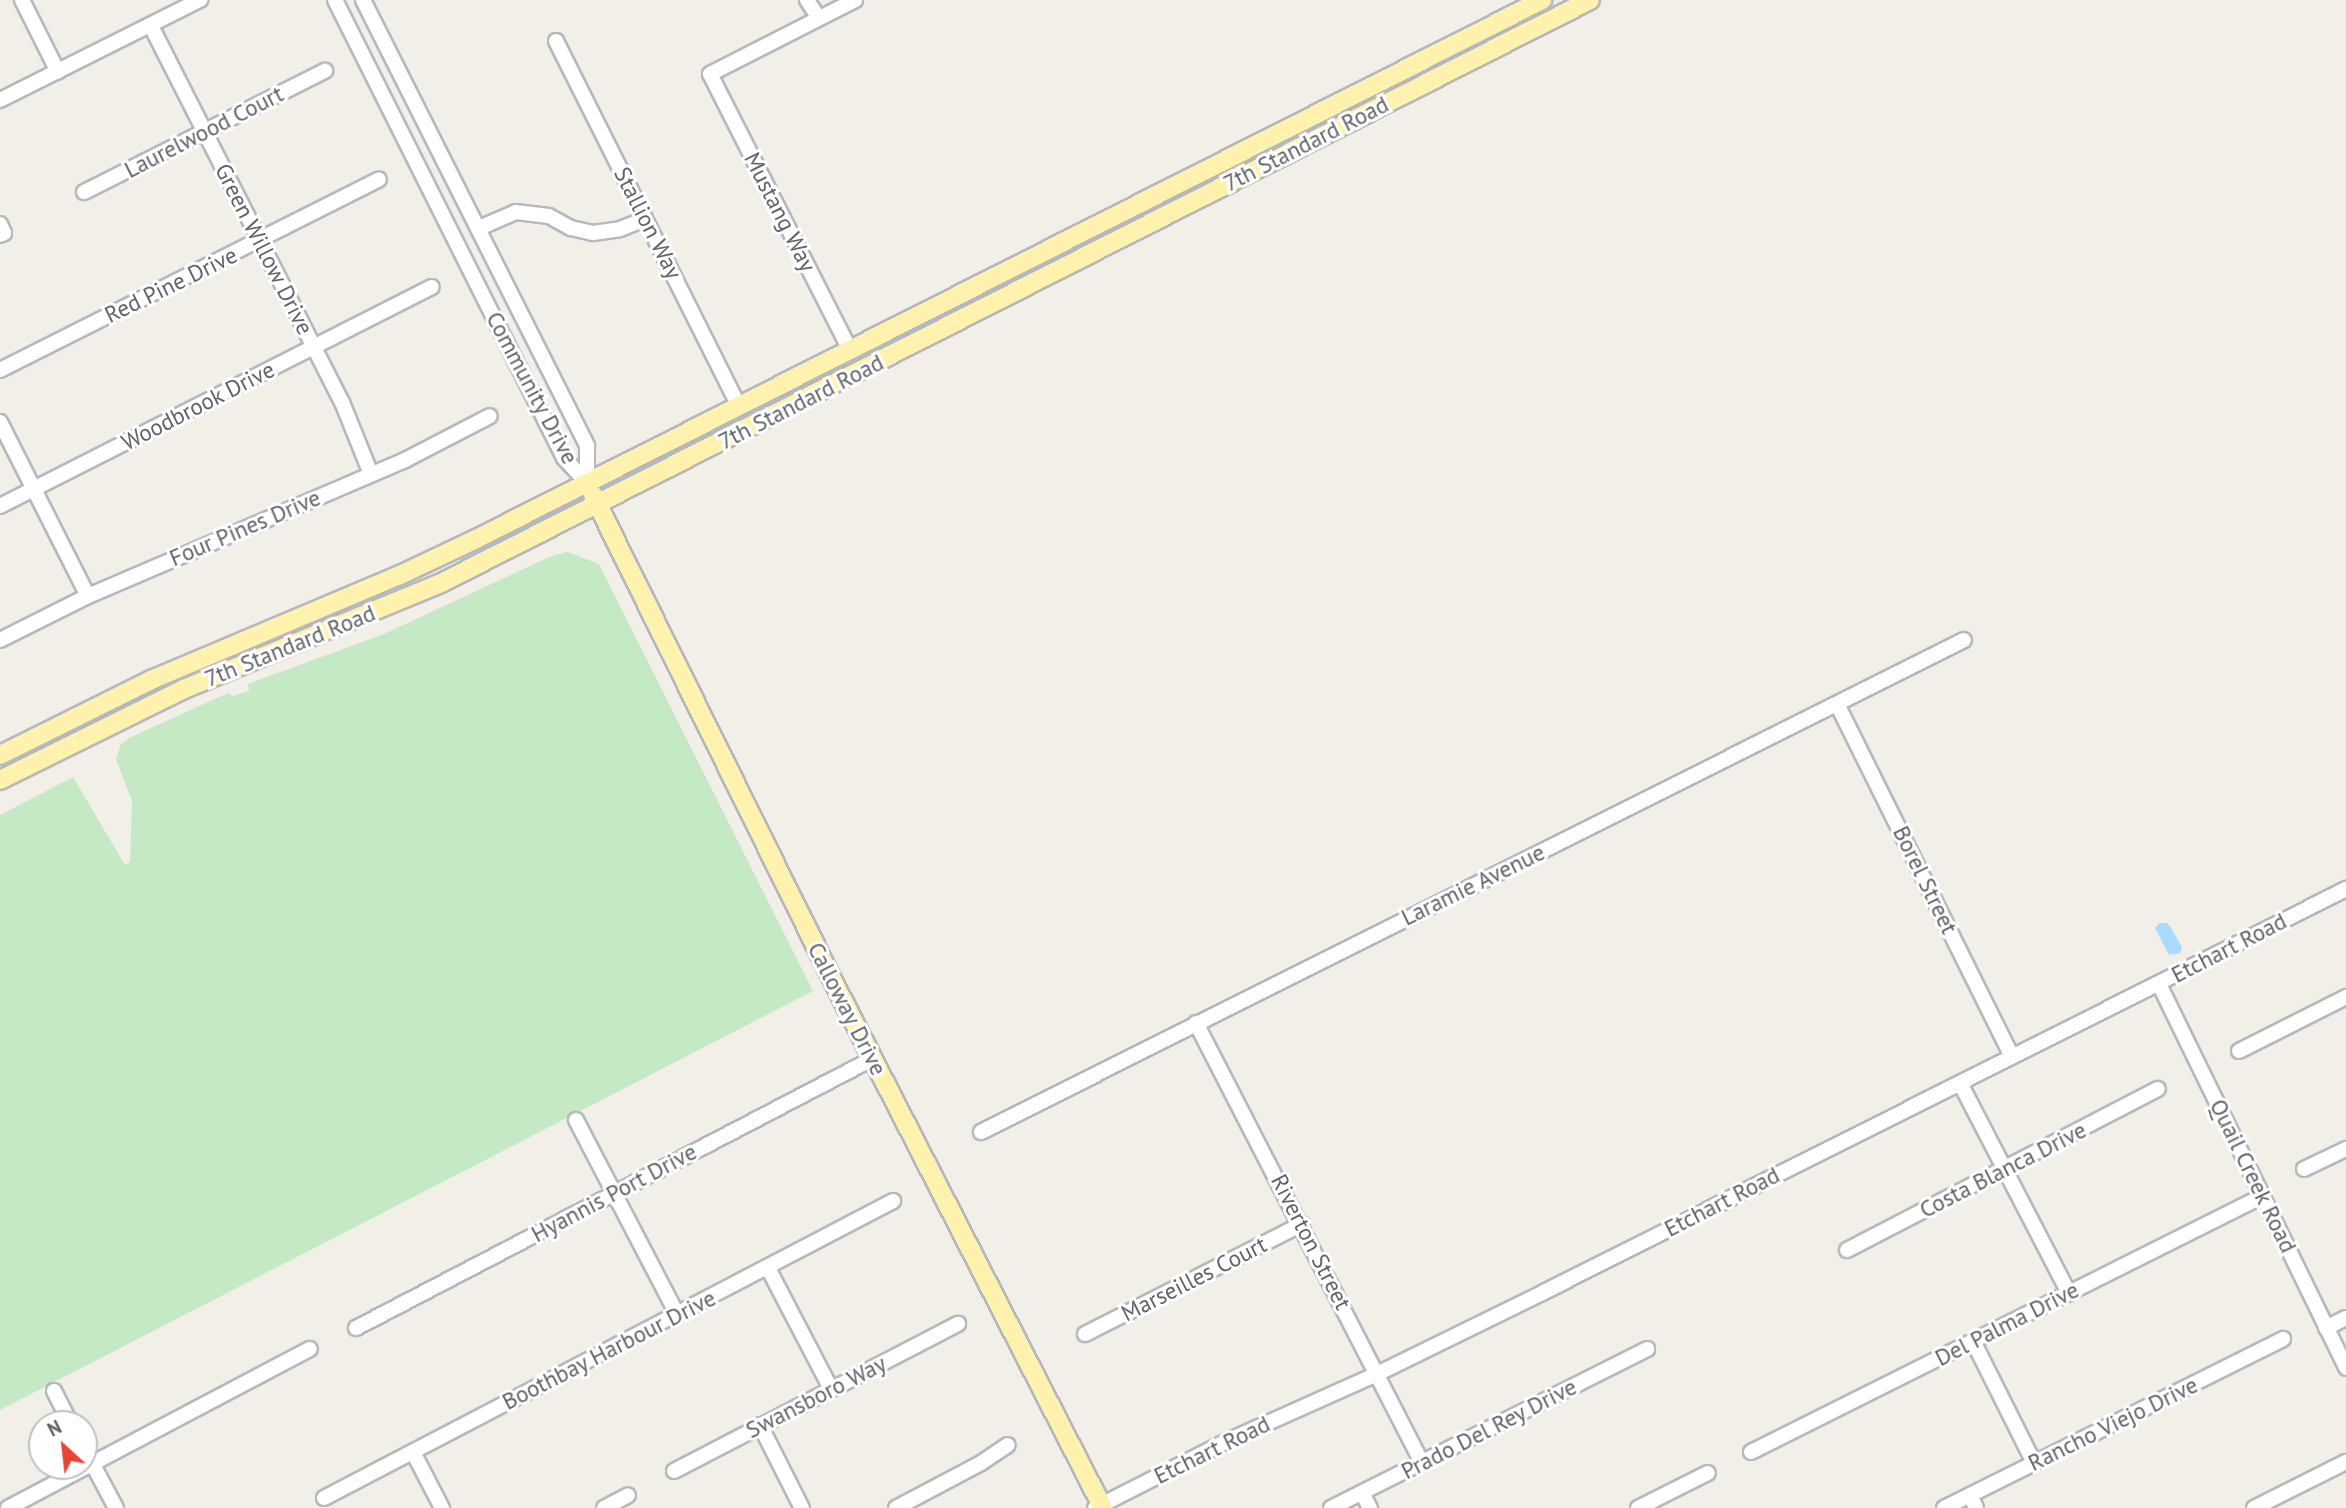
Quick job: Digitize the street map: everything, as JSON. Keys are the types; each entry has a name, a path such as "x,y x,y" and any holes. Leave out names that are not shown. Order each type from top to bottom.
{"main road":[{"name":"7th Standard Road","path":"0,755 194,660 430,561 1542,0"},
{"name":"7th Standard Road","path":"0,780 184,689 406,599 598,506 1590,0"},
{"name":"Calloway Drive","path":"587,483 872,1059 1100,1507"}],"street":[{"path":"22,0 58,72"},
{"path":"0,100 200,0"},
{"name":"Community Drive","path":"335,0 564,458 587,483"},
{"name":"Community Drive","path":"363,0 480,228 587,446 587,483"},
{"path":"807,0 818,16 855,0"},
{"name":"Mustang Way","path":"818,16 710,74 850,350"},
{"name":"Green Willow Drive","path":"151,26 342,402 371,474"},
{"name":"Stallion Way","path":"556,41 739,406"},
{"name":"Laurelwood Court","path":"84,192 325,71"},
{"name":"Red Pine Drive","path":"0,370 379,179"},
{"path":"480,228 516,212 549,216 570,228 593,233 620,229 645,219"},
{"name":"Woodbrook Drive","path":"0,506 432,287"},
{"name":"Four Pines Drive","path":"0,640 88,596 371,474 490,416"},
{"path":"0,422 88,596"},
{"name":"Laramie Avenue","path":"981,1132 1964,640"},
{"name":"Borel Street","path":"1837,704 2012,1056"},
{"name":"Etchart Road","path":"1100,1507 1225,1442 1379,1373 2346,889"},
{"name":"Quail Creek Road","path":"2159,984 2346,1368"},
{"path":"2238,1051 2346,997"},
{"name":"Riverton Street","path":"1196,1023 1379,1373 1422,1462"},
{"name":"Hyannis Port Drive","path":"356,1328 872,1059"},
{"path":"1960,1083 2069,1293"},
{"name":"Costa Blanca Drive","path":"1847,1250 2158,1089"},
{"path":"576,1120 677,1314"},
{"path":"2304,1169 2346,1149"},
{"name":"Del Palma Drive","path":"1751,1452 2263,1196"},
{"name":"Boothbay Harbour Drive","path":"324,1497 893,1201"},
{"name":"Marseilles Court","path":"1086,1334 1302,1224"},
{"path":"768,1268 831,1389"},
{"path":"2326,1328 2346,1318"},
{"name":"Swansboro Way","path":"674,1471 958,1324"},
{"name":"Rancho Viejo Drive","path":"1944,1508 1973,1502 2034,1463 2283,1339"},
{"path":"1973,1341 2034,1463"},
{"path":"98,1461 310,1349"},
{"name":"Prado Del Rey Drive","path":"1331,1508 1647,1349"},
{"path":"54,1391 64,1410"},
{"path":"760,1425 802,1508"},
{"path":"896,1508 981,1463 1008,1445"},
{"path":"413,1452 442,1508"},
{"path":"2253,1508 2346,1462"},
{"path":"1638,1508 1707,1473"},
{"path":"98,1475 116,1508"},
{"path":"8,1508 61,1480"},
{"path":"1362,1493 1370,1508"},
{"path":"604,1508 628,1495"}],"green space":[{"path":"567,552 599,564 813,991 0,1410 0,815 73,777 125,865 130,862 132,801 116,759 121,744 129,738 228,693 232,696 249,691 248,684 384,634 549,557"}],"water":[{"path":"2160,923 2167,923 2171,928 2182,947 2180,953 2169,955 2155,928"}]}
